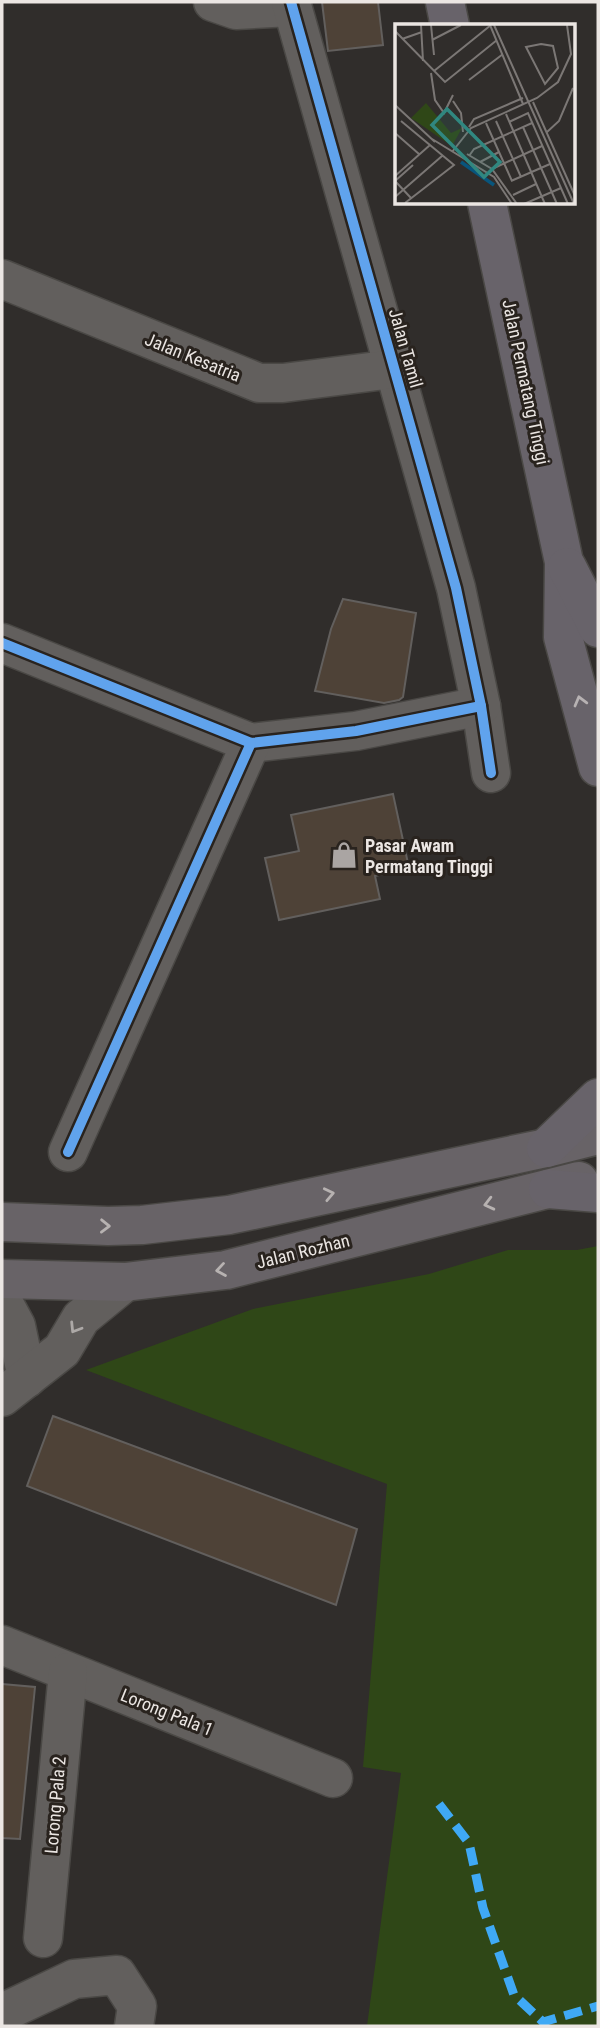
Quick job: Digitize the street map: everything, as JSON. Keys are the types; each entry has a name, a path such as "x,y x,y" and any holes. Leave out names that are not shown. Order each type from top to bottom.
{"highway":[{"path":"445,2 450,24"},
{"name":"Jalan Permatang Tinggi","path":"487,205 564,562 563,637 598,767"},
{"name":"Jalan Permatang Tinggi","path":"564,562 598,628"},
{"path":"546,1148 598,1098"},
{"path":"548,1189 598,1193"}],"main road":[{"path":"2,1222 142,1225 229,1215 598,1135"},
{"name":"Jalan Rozhan","path":"2,1279 125,1282 226,1270 598,1177"}],"street":[{"path":"213,2 236,10 291,4"},
{"name":"Jalan Tamil","path":"291,4 456,588 481,706 491,773"},
{"name":"Jalan Kesatria","path":"2,279 259,383 283,383 393,369"},
{"path":"2,643 251,743 356,731 481,706"},
{"path":"68,1152 251,743"},
{"path":"15,1388 62,1349 81,1318 125,1282"},
{"path":"2,1300 16,1326 15,1388"},
{"name":"Lorong Pala 1","path":"2,1646 333,1778"},
{"name":"Lorong Pala 2","path":"43,1938 68,1672"},
{"path":"2,2013 74,1979 117,1975 137,2006 134,2026"}],"green space":[{"path":"598,1246 598,2026 367,2026 401,1773 363,1767 387,1484 86,1370 253,1309 429,1274 508,1250 577,1250"}],"building":[{"path":"322,2 378,2 383,45 328,51"},
{"path":"343,599 416,613 403,697 399,700 384,703 315,691 331,629"},
{"name":"Pasar Awam Permatang Tinggi","path":"393,794 409,868 375,876 380,899 279,920 265,858 299,851 291,815"},
{"path":"53,1416 357,1529 336,1605 27,1486"},
{"path":"2,1684 35,1687 20,1839 2,1838"}],"marked path":[{"path":"439,1804 469,1843 483,1908 514,1995 543,2022 598,2006"}],"cycle path":[{"path":"291,2 456,588 481,706 491,773"},
{"path":"2,643 251,743 356,731 481,706"},
{"path":"68,1152 251,743"}],"place":[{"name":"Pasar Awam Permatang Tinggi","path":"344,855"}]}
